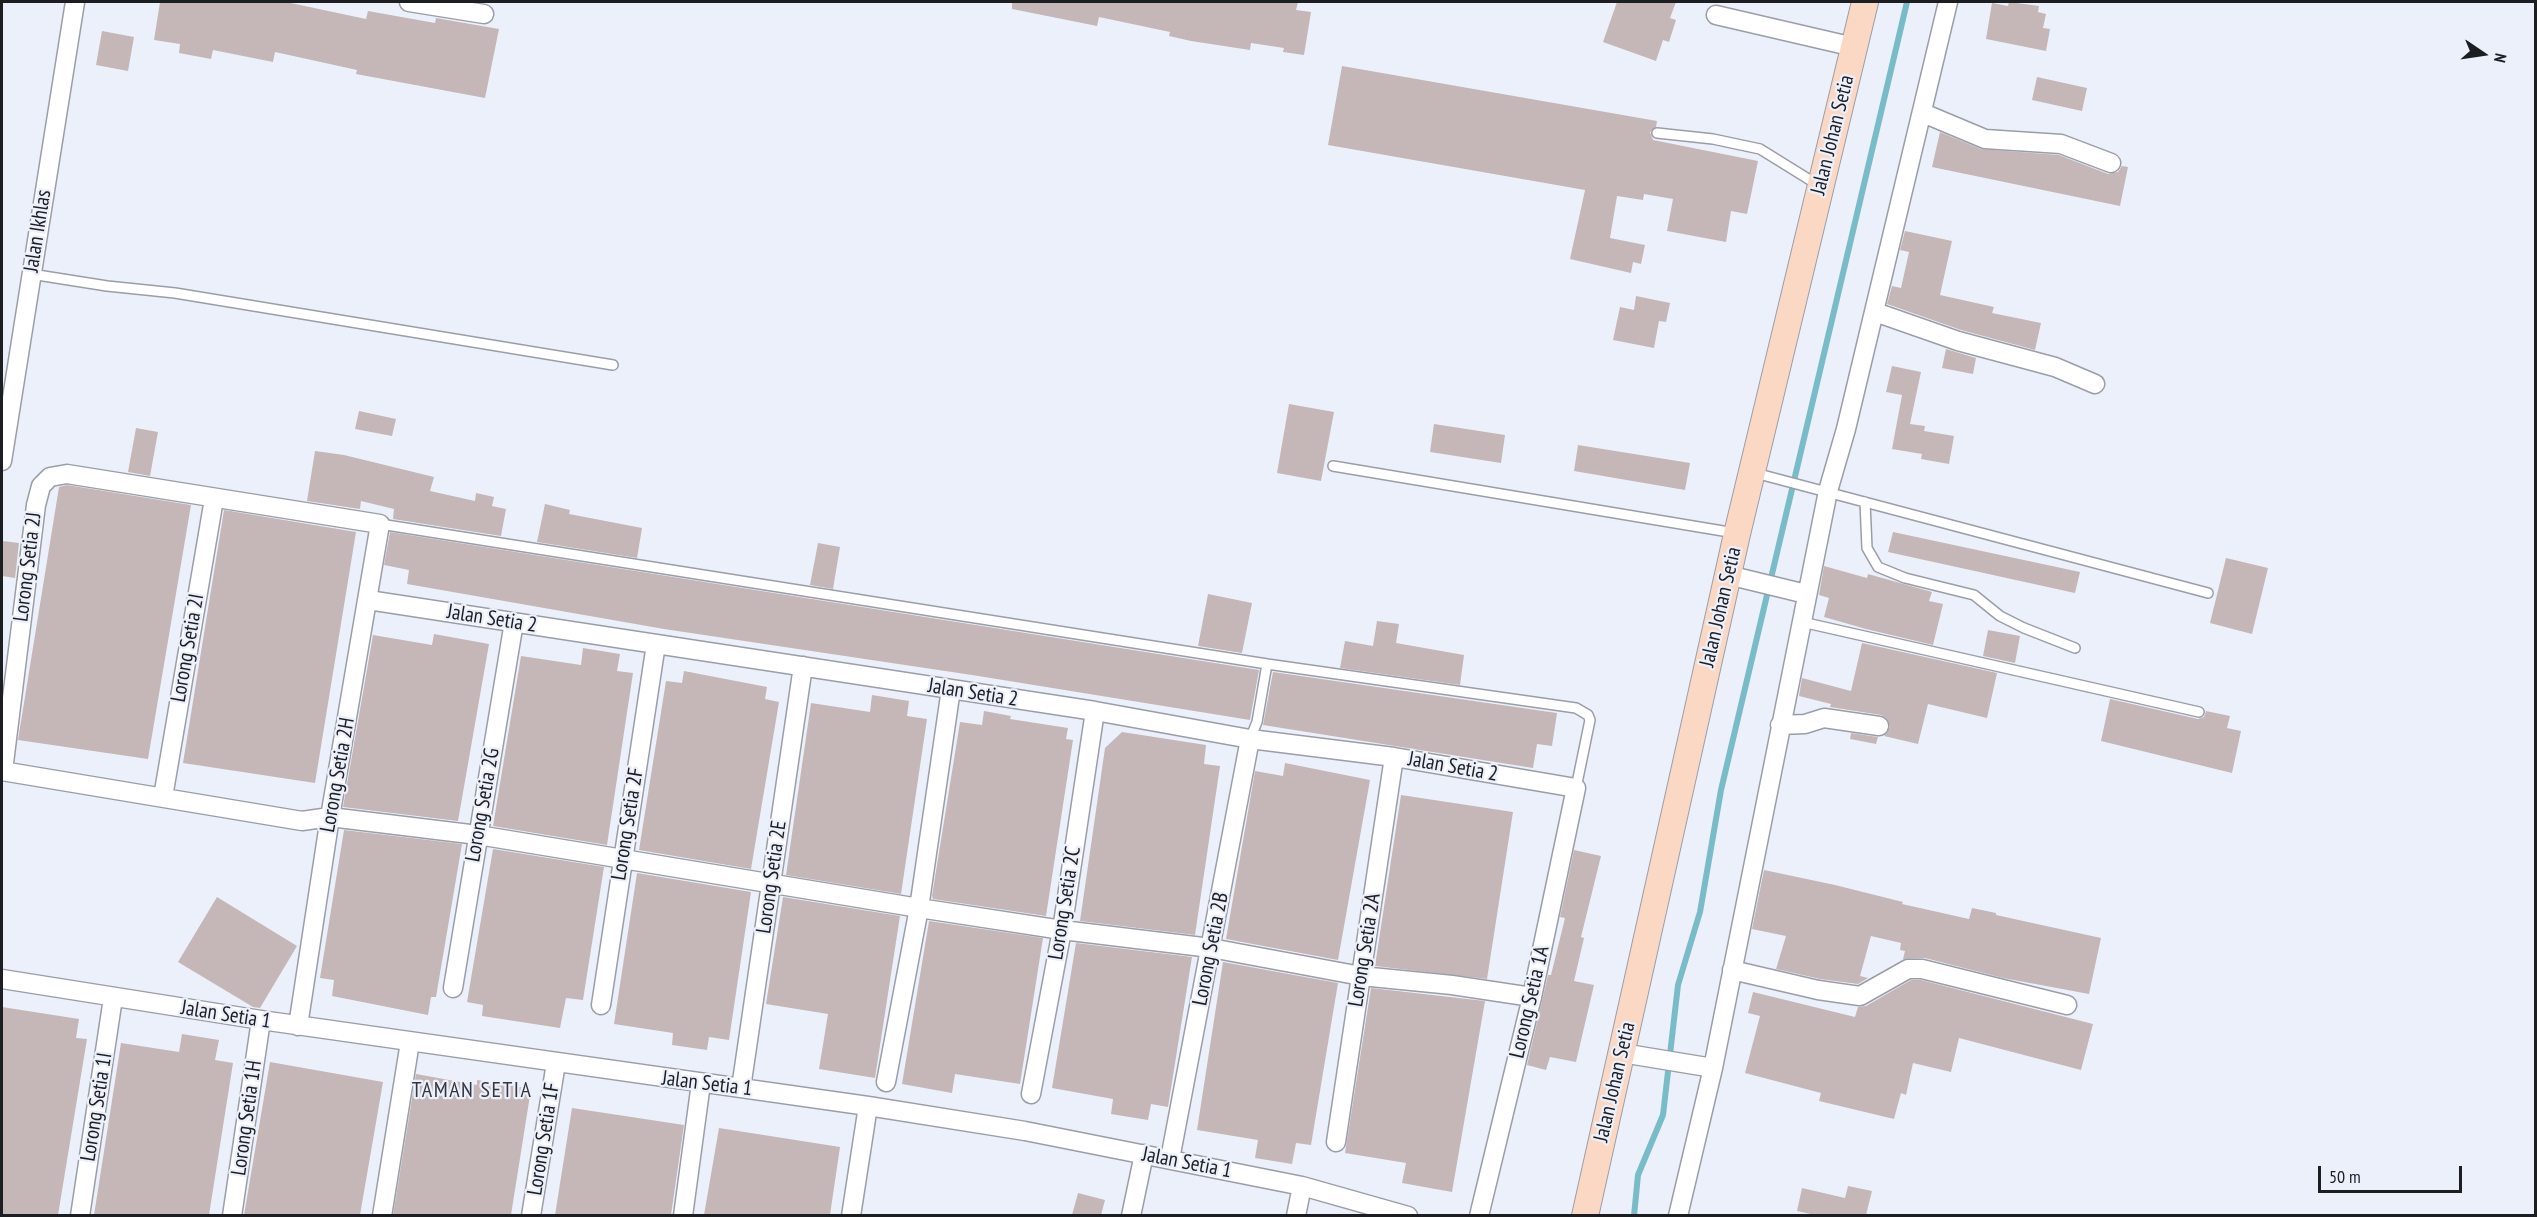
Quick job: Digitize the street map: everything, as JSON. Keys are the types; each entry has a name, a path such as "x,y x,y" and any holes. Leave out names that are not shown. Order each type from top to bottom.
{"main road":[{"name":"Jalan Johan Setia","path":"1585,1215 1737,534 1865,2"}],"street":[{"name":"Jalan Ikhlas","path":"2,461 5,409 31,274 75,2"},
{"path":"409,2 484,14"},
{"path":"1678,1215 1707,1067 1732,970 1802,622 1799,593 1846,429 1948,2"},
{"path":"1716,15 1854,47"},
{"path":"1923,113 1985,139 2061,144 2111,163"},
{"path":"1875,312 1958,341 2055,367 2095,384"},
{"name":"Lorong Setia 2J","path":"381,524 67,474 50,477 44,481 36,505 2,771 302,822 330,818 478,835 918,908 1062,930 1211,948 1361,976 1452,985 1532,997"},
{"name":"Lorong Setia 2I","path":"163,797 214,499"},
{"name":"Lorong Setia 2H","path":"298,1026 330,818 381,524"},
{"path":"1728,575 1799,593"},
{"name":"Jalan Setia 2","path":"368,600 1095,711 1250,740 1394,758 1576,788"},
{"name":"Lorong Setia 2G","path":"453,988 514,622"},
{"name":"Lorong Setia 2F","path":"601,1005 656,644"},
{"name":"Lorong Setia 2E","path":"741,1088 803,666"},
{"path":"886,1082 918,908 951,689"},
{"name":"Lorong Setia 2C","path":"1031,1094 1062,930 1095,711"},
{"path":"1780,725 1805,724 1824,718 1879,726"},
{"name":"Lorong Setia 2B","path":"1170,1159 1250,740"},
{"name":"Lorong Setia 2A","path":"1336,1142 1394,758"},
{"name":"Lorong Setia 1A","path":"1479,1215 1532,997 1576,788"},
{"path":"1732,970 1776,978 1818,990 1860,996 1908,969 1922,969 2067,1005"},
{"name":"Jalan Setia 1","path":"2,979 298,1026 868,1106 1025,1131 1302,1186 1377,1211 1408,1215"},
{"name":"Lorong Setia 1I","path":"80,1215 113,998"},
{"name":"Lorong Setia 1H","path":"232,1215 261,1020"},
{"path":"382,1215 410,1042"},
{"path":"1622,1053 1707,1067"},
{"name":"Lorong Setia 1F","path":"531,1215 556,1063"},
{"path":"683,1215 701,1083"},
{"path":"851,1215 868,1106"},
{"path":"1131,1215 1144,1154"},
{"path":"1296,1215 1302,1186"}],"lane":[{"path":"1657,133 1713,138 1760,150 1820,187"},
{"path":"31,274 107,286 176,293 613,364"},
{"path":"1333,466 1737,534"},
{"path":"1753,472 1779,481 1828,491 2208,593"},
{"path":"1865,502 1867,548 1878,567 1905,578 1974,595 2000,616 2075,648"},
{"path":"381,524 1267,664 1582,710 1590,720 1576,788"},
{"path":"1802,622 2199,712"},
{"path":"1250,740 1257,722 1267,664"}],"building":[{"path":"160,2 286,2 366,19 368,11 435,23 436,18 499,29 485,98 356,74 357,70 275,52 273,62 213,50 211,59 179,53 180,44 154,40"},
{"path":"1012,2 1298,2 1296,10 1311,12 1304,55 1283,52 1284,48 1251,43 1250,50 1191,41 1169,36 1170,32 1099,17 1097,26 1012,9"},
{"path":"1617,2 1676,2 1670,18 1676,20 1669,42 1663,40 1656,61 1603,42"},
{"path":"2009,2 2039,6 2038,12 2046,14 2043,28 2050,29 2046,51 1986,39 1992,3 2008,6"},
{"path":"102,31 134,37 128,71 96,65"},
{"path":"1342,66 1657,121 1656,127 1650,132 1653,140 1758,161 1747,214 1731,211 1726,242 1667,231 1673,199 1644,194 1643,200 1617,196 1610,238 1645,245 1641,264 1633,262 1631,273 1570,259 1585,190 1328,145"},
{"path":"2037,77 2087,88 2082,111 2032,100"},
{"path":"1940,132 1981,149 2059,155 2108,174 2118,172 2122,166 2128,167 2120,206 1932,167"},
{"path":"1905,231 1952,241 1940,295 1994,307 1992,313 2041,323 2035,350 1961,330 1887,304 1892,286 1901,288 1909,252 1900,250"},
{"path":"1636,296 1670,303 1666,322 1659,321 1654,348 1613,340 1620,307 1634,310"},
{"path":"1946,349 1976,358 1973,374 1942,368"},
{"path":"1892,366 1921,372 1910,424 1925,426 1924,431 1954,436 1949,464 1921,459 1922,454 1892,449 1902,395 1886,392"},
{"path":"1289,404 1334,412 1321,481 1277,473"},
{"path":"359,411 396,419 392,436 355,429"},
{"path":"1434,424 1505,435 1501,463 1430,452"},
{"path":"136,428 158,432 150,476 128,472"},
{"path":"1578,445 1690,463 1685,490 1574,471"},
{"path":"315,451 344,455 434,477 430,491 475,501 476,493 494,497 492,506 506,509 501,536 393,519 394,509 361,501 360,509 307,501"},
{"path":"67,485 191,505 148,759 18,740 59,487"},
{"path":"545,504 570,510 569,514 642,528 637,558 537,542"},
{"path":"224,510 356,532 315,783 183,763"},
{"path":"390,532 1259,670 1250,720 972,675 664,629 407,584 409,570 384,565"},
{"path":"1893,532 2080,572 2075,593 1888,552"},
{"path":"3,541 19,543 15,578 2,576"},
{"path":"818,543 840,547 833,589 810,585"},
{"path":"2226,558 2268,568 2252,634 2210,623"},
{"path":"1824,566 1867,578 1868,574 1932,592 1929,601 1943,604 1933,645 1824,617 1829,598 1819,595"},
{"path":"1208,594 1252,603 1242,653 1198,646"},
{"path":"1377,621 1399,624 1396,643 1464,655 1460,685 1340,668 1345,641 1373,646"},
{"path":"1988,630 2020,636 2015,663 1983,656"},
{"path":"434,634 489,644 458,821 343,807 373,635 432,645"},
{"path":"1862,643 1997,673 1987,718 1928,704 1918,744 1884,736 1890,727 1886,718 1881,715 1830,707 1831,704 1799,696 1802,678 1851,691"},
{"path":"583,648 620,654 617,671 633,673 607,845 493,826 521,656 581,665"},
{"path":"684,671 767,687 765,699 779,702 751,869 639,850 666,681 682,683"},
{"path":"1273,672 1557,713 1552,746 1537,744 1533,768 1263,725"},
{"path":"872,695 909,701 907,716 927,719 901,894 786,875 811,703 870,712"},
{"path":"2110,699 2198,719 2204,717 2206,711 2230,716 2227,728 2241,731 2232,773 2101,741"},
{"path":"984,711 1011,716 1010,719 1068,728 1066,739 1073,740 1046,916 933,899 932,896 960,722 982,725"},
{"path":"1122,732 1206,745 1204,764 1220,766 1195,935 1080,921 1105,748"},
{"path":"1851,733 1878,737 1876,744 1850,739"},
{"path":"1285,763 1370,780 1338,960 1226,939 1255,771 1283,776"},
{"path":"1401,795 1513,812 1487,979 1375,966"},
{"path":"344,830 462,844 436,997 431,997 428,1015 332,996 334,980 320,978"},
{"path":"493,849 604,867 583,1000 566,998 560,1028 482,1016 483,1005 467,1002"},
{"path":"1574,850 1601,856 1581,937 1584,938 1574,981 1594,985 1576,1062 1550,1057 1546,1070 1527,1065 1548,975 1551,975 1565,918 1560,917"},
{"path":"1764,870 1835,885 1903,902 1902,904 1969,919 1972,908 2101,938 2089,994 2003,978 1925,958 1903,959 1905,951 1900,950 1901,943 1871,936 1860,976 1868,978 1858,984 1820,979 1776,969 1786,936 1752,929"},
{"path":"637,873 751,892 729,1040 709,1037 707,1050 672,1045 673,1033 614,1024"},
{"path":"217,897 297,946 260,1008 253,1007 178,962"},
{"path":"783,897 900,916 875,1078 819,1069 828,1014 766,1004"},
{"path":"929,921 1043,938 1020,1084 955,1074 952,1093 902,1084"},
{"path":"1076,943 1192,957 1168,1107 1151,1104 1148,1120 1111,1114 1113,1099 1052,1088"},
{"path":"1223,962 1338,983 1311,1145 1296,1143 1292,1164 1255,1158 1258,1140 1197,1130"},
{"path":"1911,980 1921,980 2093,1024 2081,1070 1959,1038 1951,1072 1913,1063 1906,1095 1901,1093 1894,1119 1819,1101 1821,1093 1745,1073 1760,1016 1748,1013 1753,992 1855,1017 1858,1007 1866,1006"},
{"path":"1371,988 1485,1001 1452,1192 1402,1183 1406,1163 1345,1153"},
{"path":"2,1007 79,1019 76,1038 87,1039 58,1215 2,1215"},
{"path":"182,1034 219,1040 215,1060 233,1063 209,1215 94,1215 121,1043 179,1052"},
{"path":"270,1062 383,1082 360,1215 244,1215"},
{"path":"416,1074 477,1085 477,1080 531,1089 511,1215 393,1215"},
{"path":"572,1108 684,1125 671,1215 555,1215"},
{"path":"719,1128 840,1147 830,1215 704,1215"},
{"path":"1848,1186 1872,1191 1866,1215 1815,1215 1797,1211 1802,1188 1845,1198"},
{"path":"1078,1193 1105,1200 1101,1215 1072,1215"}],"waterway":[{"path":"1634,1216 1638,1175 1663,1115 1678,985 1700,912 1721,790 1907,2"}],"district":[{"name":"TAMAN SETIA","path":"472,1091"}]}
